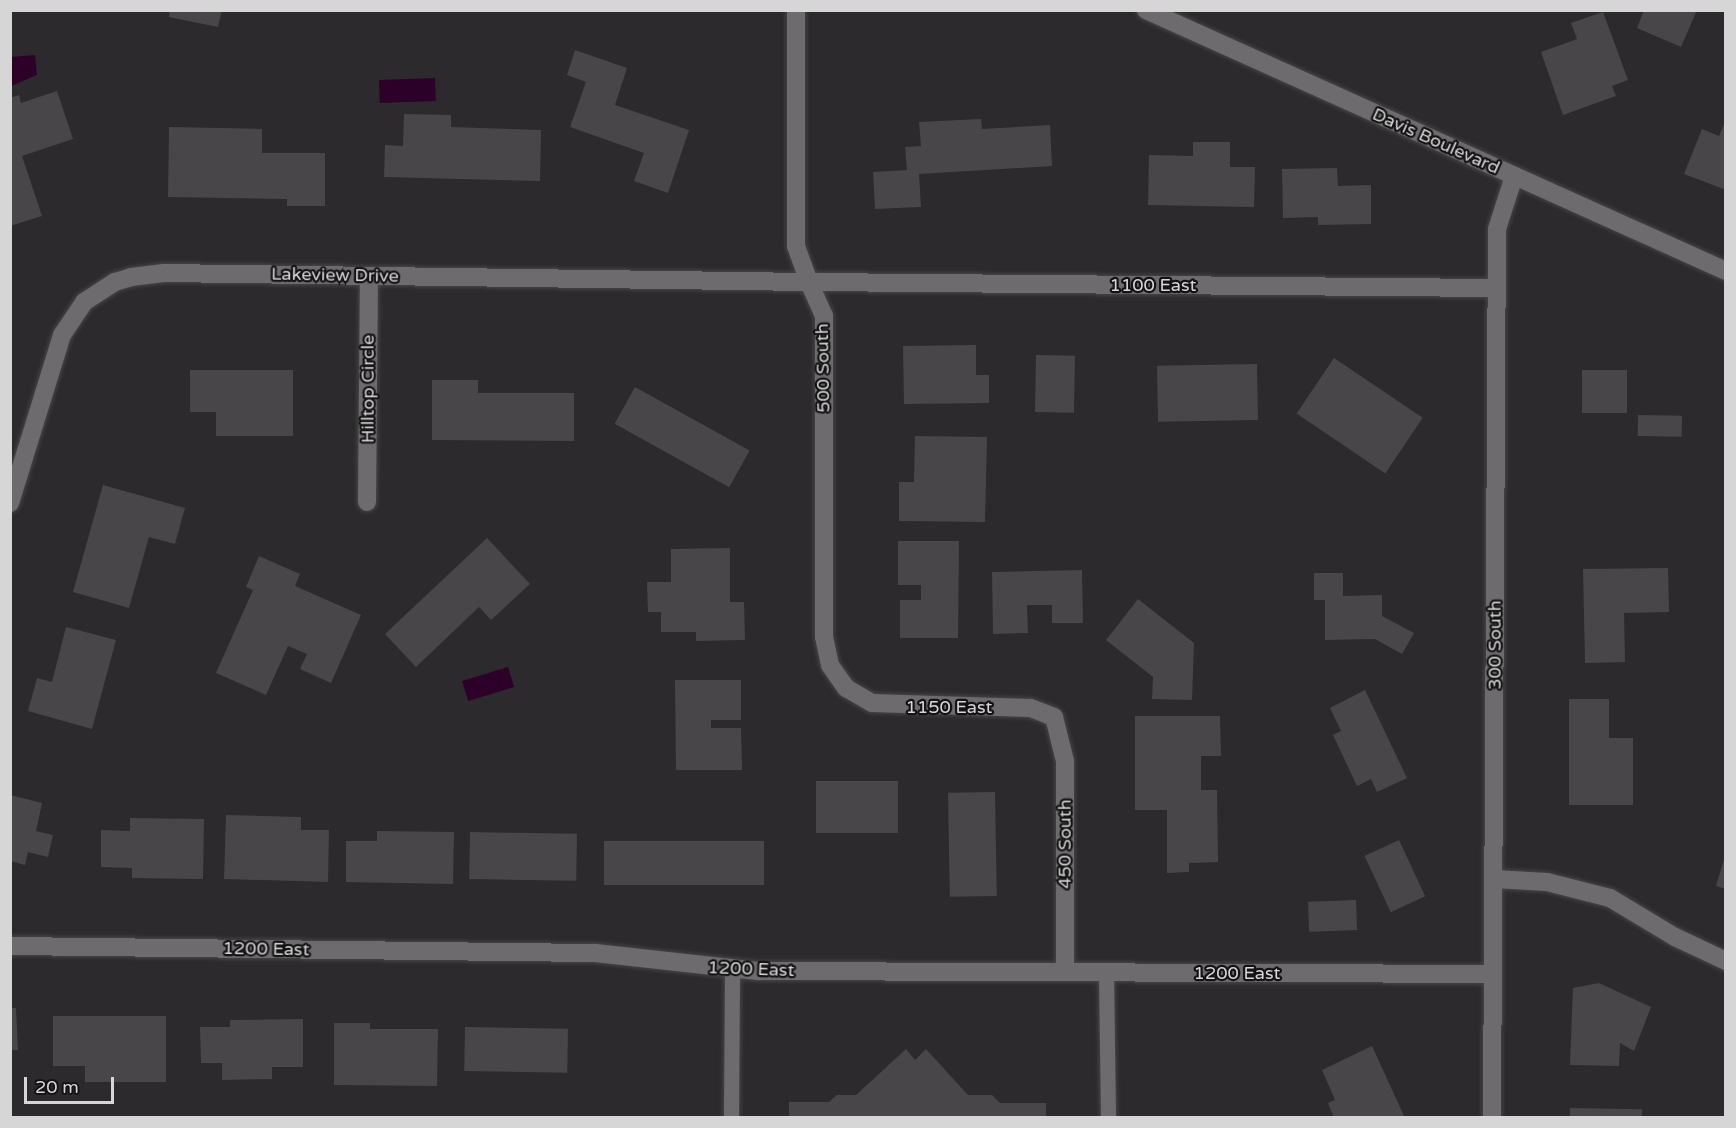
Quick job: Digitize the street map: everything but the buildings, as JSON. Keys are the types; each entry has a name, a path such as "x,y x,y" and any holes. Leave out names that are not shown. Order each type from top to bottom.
{"street":[{"name":"500 South","path":"796,10 796,246 824,316 824,637 830,664 846,688"},
{"name":"Davis Boulevard","path":"1146,10 1725,271"},
{"name":"300 South","path":"1492,1118 1496,288 1498,220 1514,176"},
{"name":"Lakeview Drive","path":"10,502 57,345 71,318 100,290 147,274 809,282"},
{"name":"Hilltop Circle","path":"367,502 369,276"},
{"name":"1100 East","path":"809,282 1496,288"},
{"name":"1150 East","path":"846,688 858,698 887,706 1022,707 1054,717"},
{"name":"450 South","path":"1054,717 1065,760 1065,972"},
{"path":"1494,879 1547,882 1610,898 1675,938 1725,961"},
{"name":"1200 East","path":"10,946 595,953 732,970 1493,974"}],"lane":[{"path":"731,1118 732,970"},
{"path":"1106,973 1108,1118"}],"shaded area":[{"path":"35,55 37,75 11,86 11,57"},
{"path":"435,78 436,101 380,103 379,80"},
{"path":"508,667 514,687 468,701 462,681"}]}
